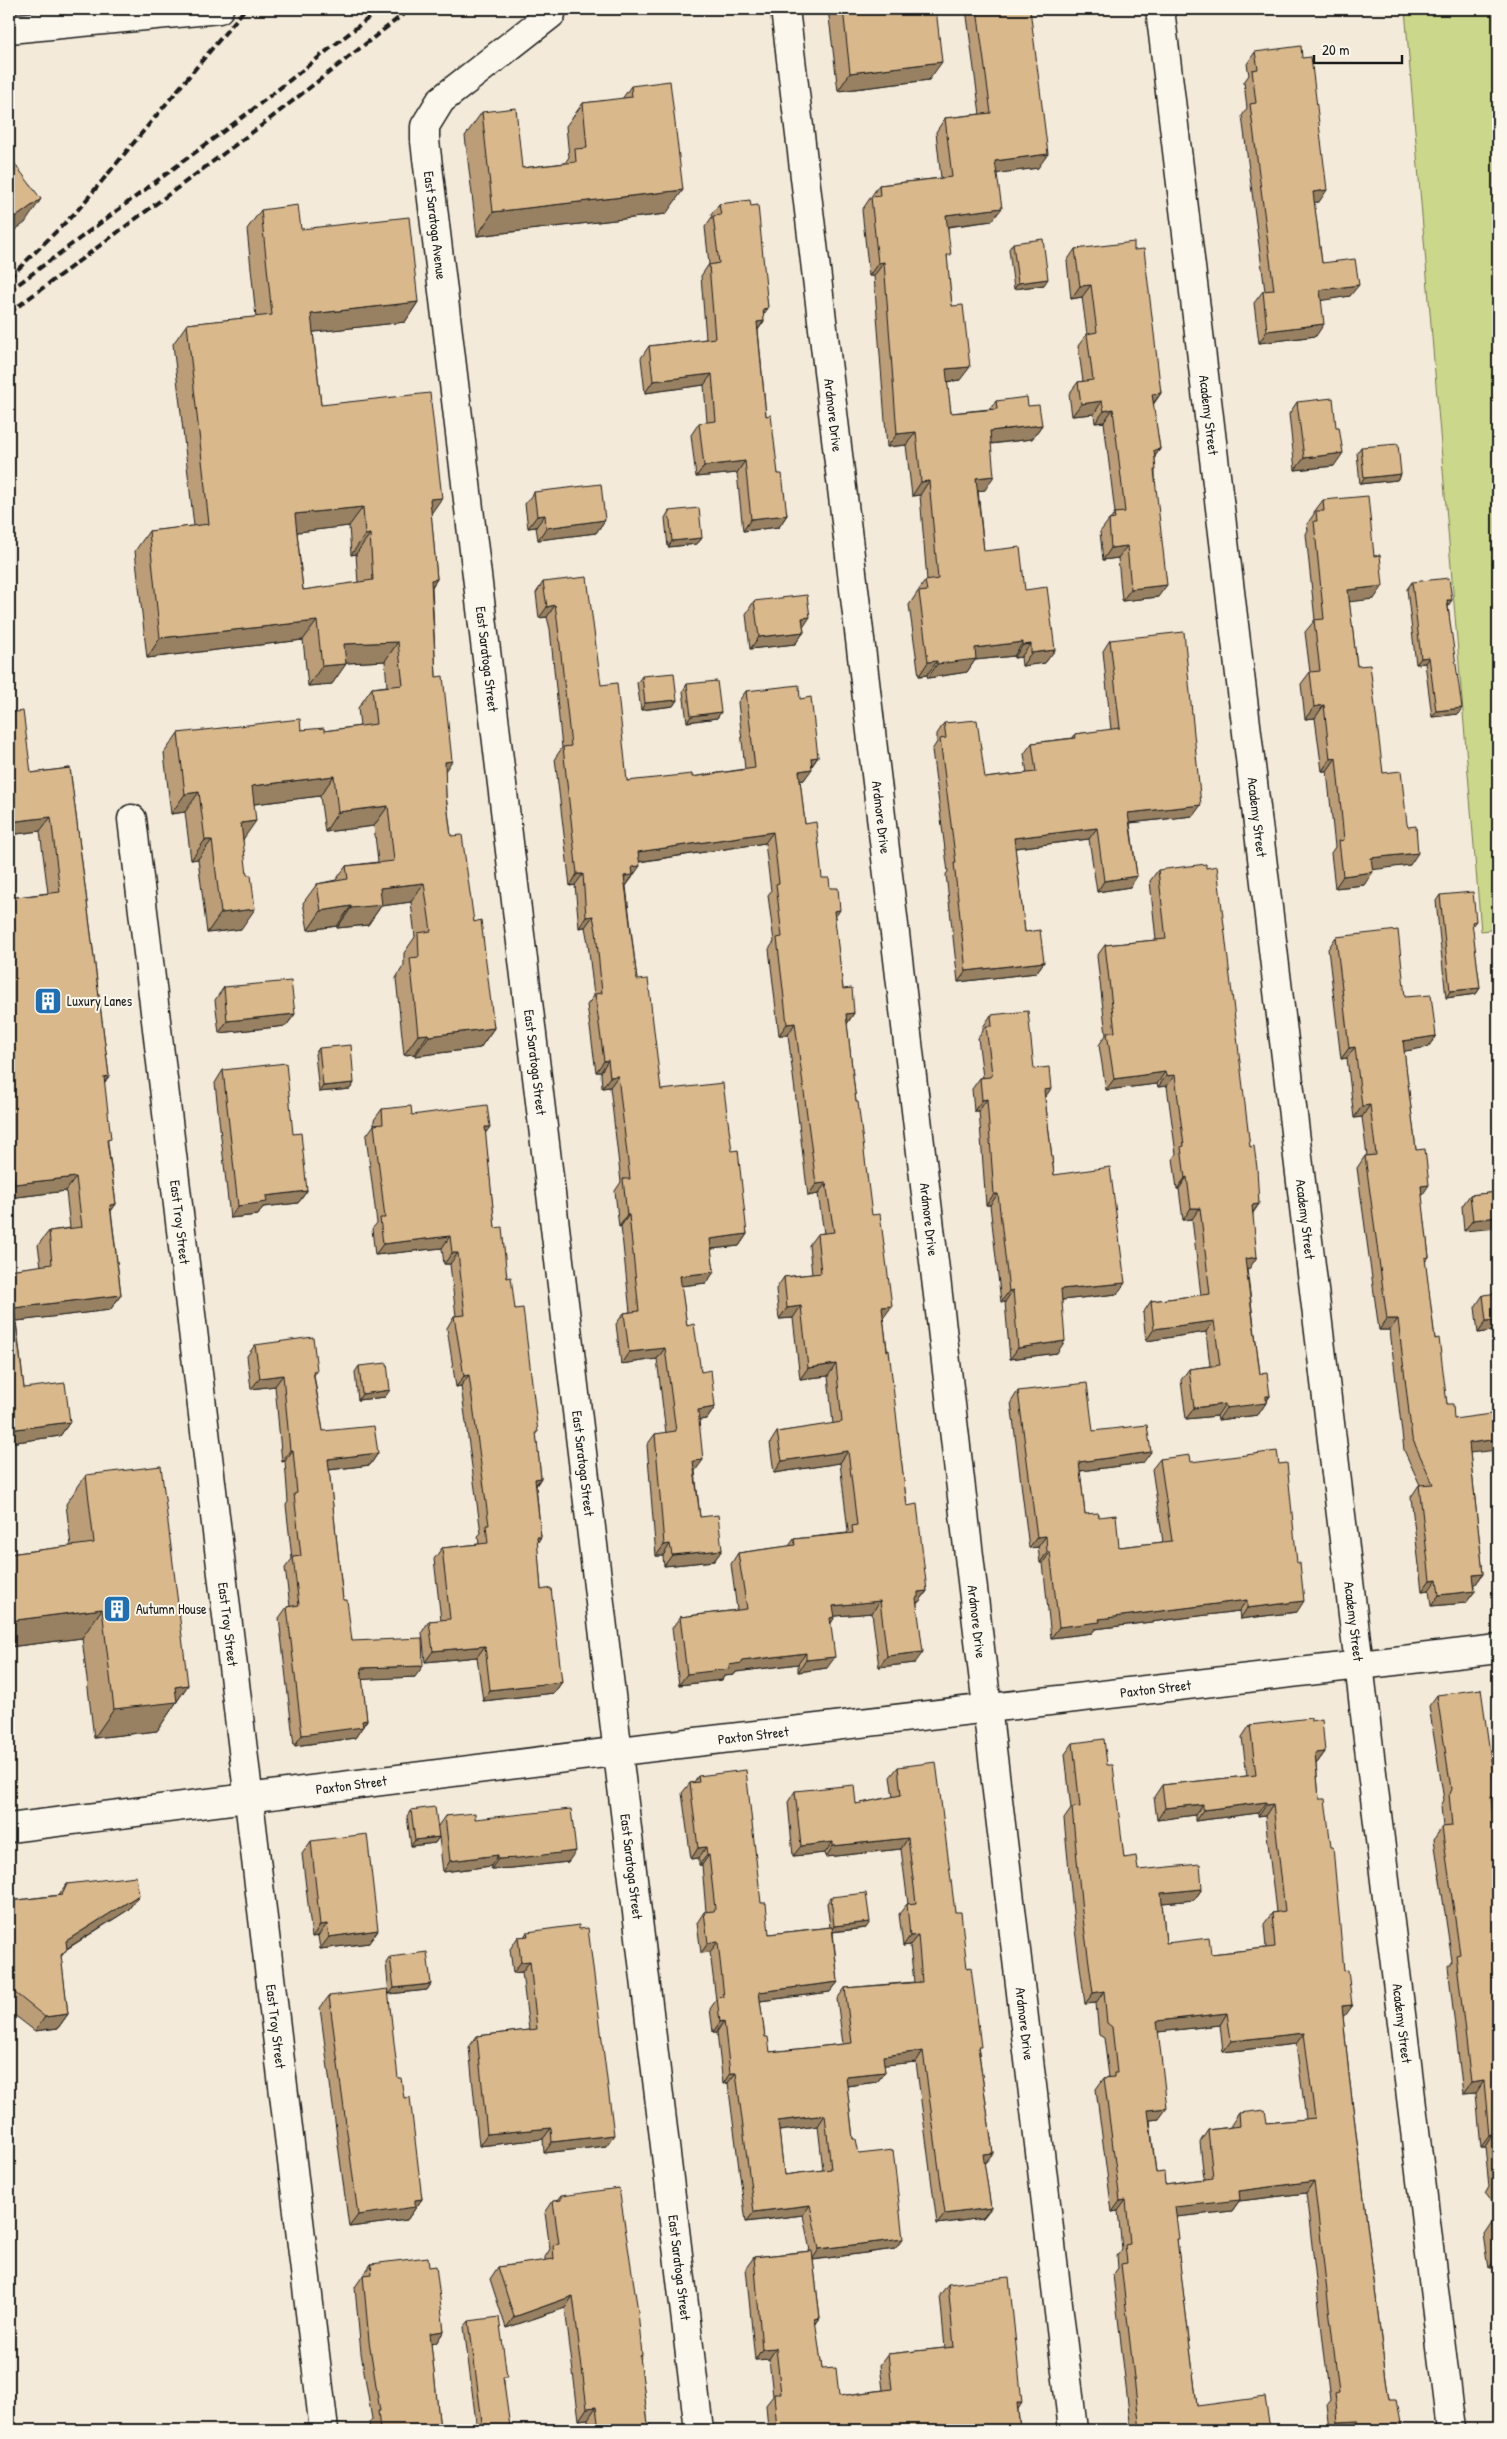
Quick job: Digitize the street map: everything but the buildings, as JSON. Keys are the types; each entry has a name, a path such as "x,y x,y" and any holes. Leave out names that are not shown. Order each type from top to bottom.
{"street":[{"path":"9,29 47,17 219,9"},
{"name":"East Saratoga Avenue","path":"469,498 425,141 425,126 441,100 551,14 551,9"},
{"name":"Ardmore Drive","path":"785,9 1073,2430"},
{"name":"Academy Street","path":"1160,9 1451,2430"},
{"name":"East Saratoga Street","path":"469,498 699,2430"},
{"name":"East Troy Street","path":"132,819 324,2430"},
{"name":"Paxton Street","path":"9,1828 617,1752 1498,1649"}],"green space":[{"path":"1405,9 1498,9 1498,929 1481,931"}],"railway":[{"path":"9,278 77,211 245,9"},
{"path":"9,291 252,110 380,9"},
{"path":"9,313 262,125 410,9"}],"place":[{"name":"Luxury Lanes","path":"48,1001"},
{"name":"Autumn House","path":"117,1609"}]}
